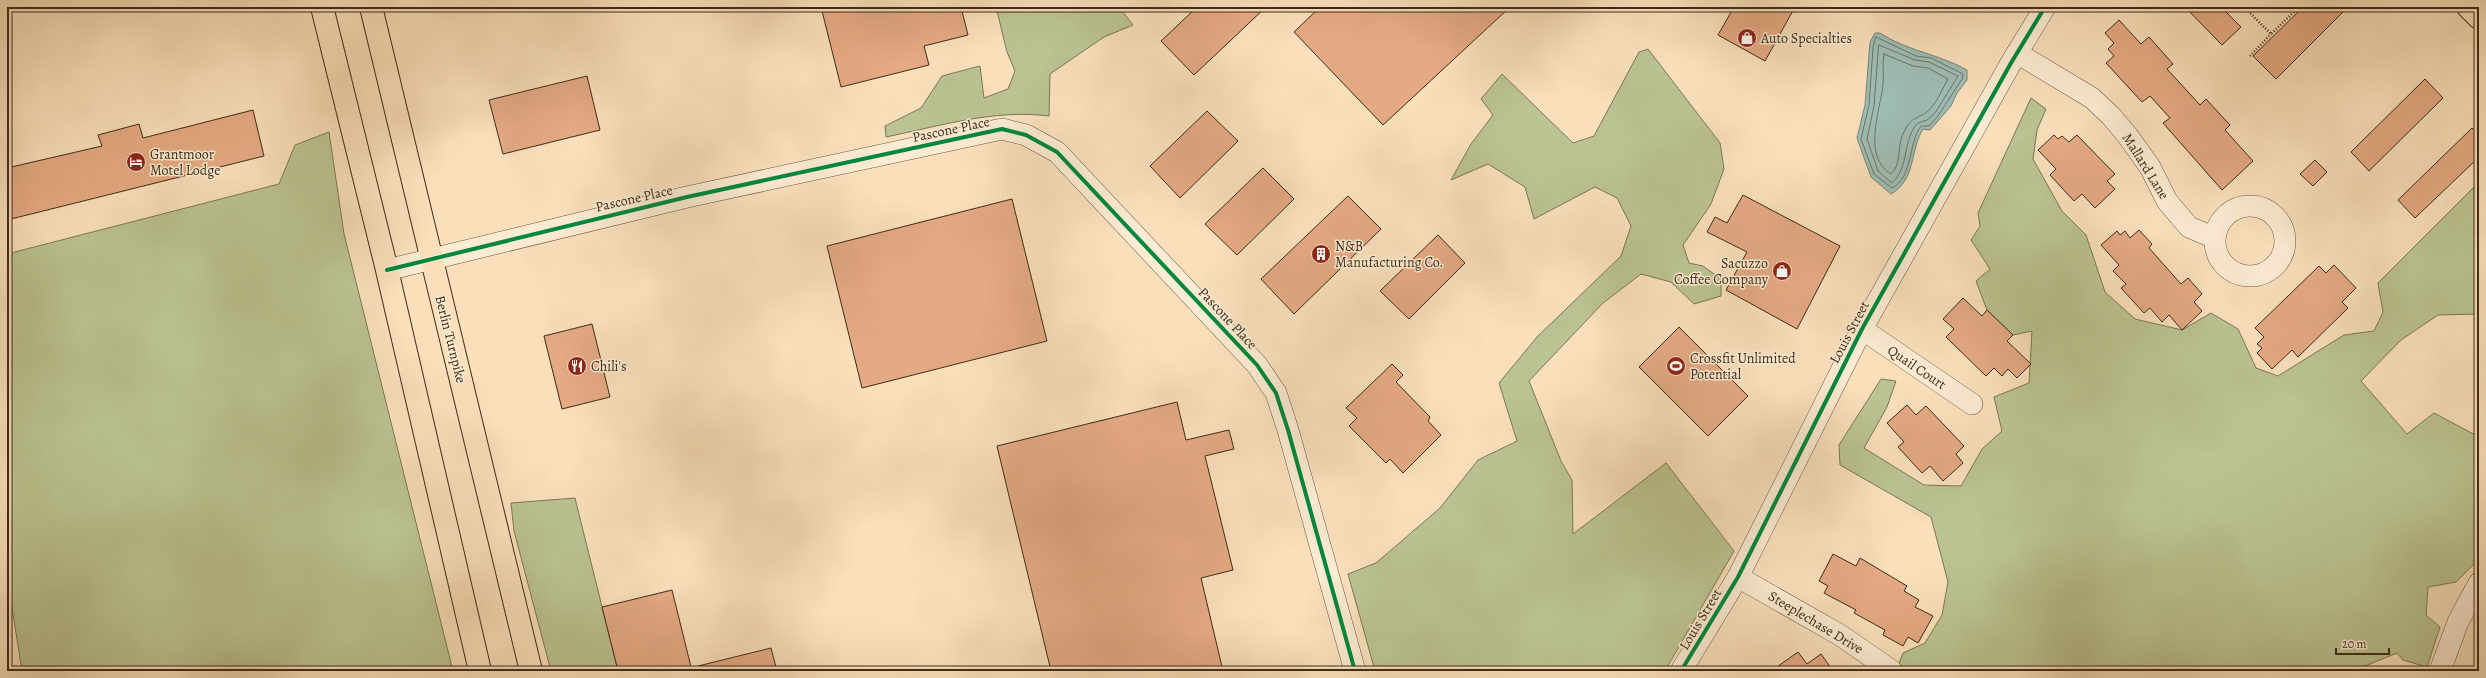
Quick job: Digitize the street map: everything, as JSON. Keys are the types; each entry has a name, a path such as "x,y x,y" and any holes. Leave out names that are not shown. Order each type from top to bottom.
{"main road":[{"path":"322,7 387,270 480,671"},
{"name":"Berlin Turnpike","path":"371,7 531,671"},
{"path":"2468,7 2479,18"}],"street":[{"name":"Louis Street","path":"1681,671 1738,576 1862,329 2016,53 2045,7"},
{"name":"Mallard Lane","path":"2016,53 2092,98 2127,135 2150,167 2167,201 2189,227 2215,238"},
{"name":"Pascone Place","path":"387,270 431,258 687,197 1002,129 1026,135 1057,152 1257,364 1276,393 1290,436 1355,671"},
{"name":"Quail Court","path":"1862,329 1972,404"},
{"name":"Steeplechase Drive","path":"1738,576 1840,635 1892,671"},
{"path":"2440,671 2458,622 2479,583"}],"path":[{"path":"2244,7 2271,34"},
{"path":"2250,56 2299,7"}],"green space":[{"path":"996,7 1119,7 1133,25 1104,37 1050,74 1049,116 1028,114 987,117 886,137 885,126 921,108 942,76 980,66 984,98 1008,89 1015,71 1007,52"},
{"path":"1648,49 1720,143 1724,169 1711,204 1683,245 1689,263 1703,266 1721,279 1721,296 1694,304 1671,282 1641,274 1603,303 1529,381 1561,461 1572,480 1573,534 1666,463 1734,551 1665,671 1375,671 1348,574 1376,563 1440,508 1478,460 1517,441 1499,383 1537,337 1621,256 1631,226 1617,198 1595,187 1534,219 1525,187 1488,164 1451,180 1471,144 1493,115 1481,99 1502,74 1573,143 1594,136 1639,52"},
{"path":"2031,98 2046,109 2037,130 2033,159 2062,211 2086,235 2105,292 2135,319 2182,330 2211,313 2238,329 2256,368 2278,376 2344,335 2374,331 2383,312 2378,283 2479,182 2479,213 2474,233 2479,255 2479,314 2438,315 2401,340 2361,381 2407,434 2434,413 2479,437 2479,559 2456,582 2428,587 2426,615 2440,627 2427,667 2403,660 2397,653 2353,671 1909,671 1899,664 1903,653 1925,643 1942,615 1948,582 1931,517 1840,465 1839,445 1881,379 1896,381 1887,407 1864,448 1924,485 1961,486 1982,449 2002,431 1994,397 2029,383 2032,331 2013,335 1987,310 1976,281 1990,269 1971,240 1980,226 1978,213"},
{"path":"329,132 344,234 453,671 22,671 7,575 7,254 279,184 295,145"},
{"path":"575,498 618,671 551,671 514,531 511,503"}],"water":[{"path":"1875,33 1880,33 1901,44 1945,60 1967,70 1967,80 1957,93 1951,106 1930,130 1923,129 1916,146 1909,173 1899,188 1891,194 1871,177 1857,138 1865,105 1870,42"}],"building":[{"path":"821,7 961,7 968,35 924,46 929,65 841,87"},
{"path":"1197,7 1266,7 1194,75 1161,41"},
{"path":"1320,7 1510,7 1383,125 1294,32"},
{"path":"1734,7 1795,7 1765,61 1718,35"},
{"path":"2185,7 2221,7 2241,27 2222,45"},
{"path":"2303,7 2348,7 2276,79 2253,56"},
{"path":"2119,20 2141,44 2149,37 2173,64 2167,69 2200,105 2206,99 2230,125 2225,130 2253,161 2222,190 2163,123 2170,118 2150,96 2142,102 2106,63 2114,56 2108,49 2114,43 2105,33"},
{"path":"587,76 600,130 503,154 489,100"},
{"path":"2425,79 2443,98 2369,171 2351,152"},
{"name":"Grantmoor Motel Lodge","path":"253,110 264,156 7,220 7,168 102,146 98,135 139,124 143,138"},
{"path":"1207,111 1238,141 1180,198 1150,166"},
{"path":"2472,128 2479,135 2479,157 2415,218 2398,200"},
{"path":"2054,135 2058,139 2062,136 2069,142 2077,135 2115,174 2107,181 2115,189 2095,208 2082,194 2074,201 2050,175 2056,169 2038,150"},
{"path":"2315,160 2327,172 2313,186 2300,174"},
{"path":"1263,168 1294,199 1237,255 1205,224"},
{"name":"Sacuzzo Coffee Company","path":"1743,195 1840,246 1797,329 1726,290 1747,252 1707,232 1715,217 1727,223"},
{"name":"N&B Manufacturing Co.","path":"1348,196 1381,229 1294,314 1261,279"},
{"path":"1012,199 1047,341 862,388 827,246"},
{"path":"2139,230 2152,244 2149,248 2181,284 2188,278 2202,294 2194,302 2202,311 2182,330 2169,315 2162,322 2150,308 2144,313 2121,288 2126,284 2113,271 2119,265 2101,245 2117,231 2120,235 2125,231 2130,238"},
{"path":"1438,235 1465,263 1409,319 1380,291"},
{"path":"2334,265 2356,288 2342,302 2348,308 2298,357 2292,350 2272,369 2257,353 2262,348 2257,344 2264,337 2255,328 2319,266 2326,273"},
{"path":"1963,298 1982,316 1987,310 2013,335 2007,341 2031,364 2017,378 2008,369 2002,376 1994,368 1986,376 1946,337 1954,329 1943,319"},
{"name":"Chili's","path":"592,324 610,397 562,409 544,336"},
{"path":"1679,327 1748,396 1708,436 1639,367"},
{"path":"1392,364 1403,375 1396,382 1430,417 1428,421 1441,435 1403,473 1390,459 1386,463 1349,426 1357,418 1346,408"},
{"path":"1177,402 1186,440 1229,430 1234,449 1205,456 1233,570 1201,578 1223,671 1051,671 997,446"},
{"path":"1907,405 1916,415 1926,406 1964,446 1956,454 1963,463 1943,481 1930,466 1922,473 1898,447 1904,442 1887,423"},
{"path":"1833,554 1856,566 1860,558 1907,586 1904,591 1919,600 1915,607 1933,616 1918,643 1908,637 1903,646 1883,635 1885,630 1854,613 1856,610 1824,593 1828,586 1819,581"},
{"path":"672,590 692,671 618,671 602,607"},
{"path":"771,648 777,671 698,671 698,666"},
{"path":"1798,652 1807,664 1821,654 1833,671 1771,671"}],"cycle path":[{"path":"1681,671 1738,577 1862,329 2011,63 2045,7"},
{"path":"387,270 687,197 1002,129 1026,135 1057,152 1257,365 1276,393 1288,430 1355,671"}],"place":[{"name":"Auto Specialties","path":"1747,38"},
{"name":"Grantmoor Motel Lodge","path":"136,162"},
{"name":"N&B Manufacturing Co.","path":"1321,254"},
{"name":"Sacuzzo Coffee Company","path":"1782,271"},
{"name":"Chili's","path":"577,366"},
{"name":"Crossfit Unlimited Potential","path":"1676,366"}]}
